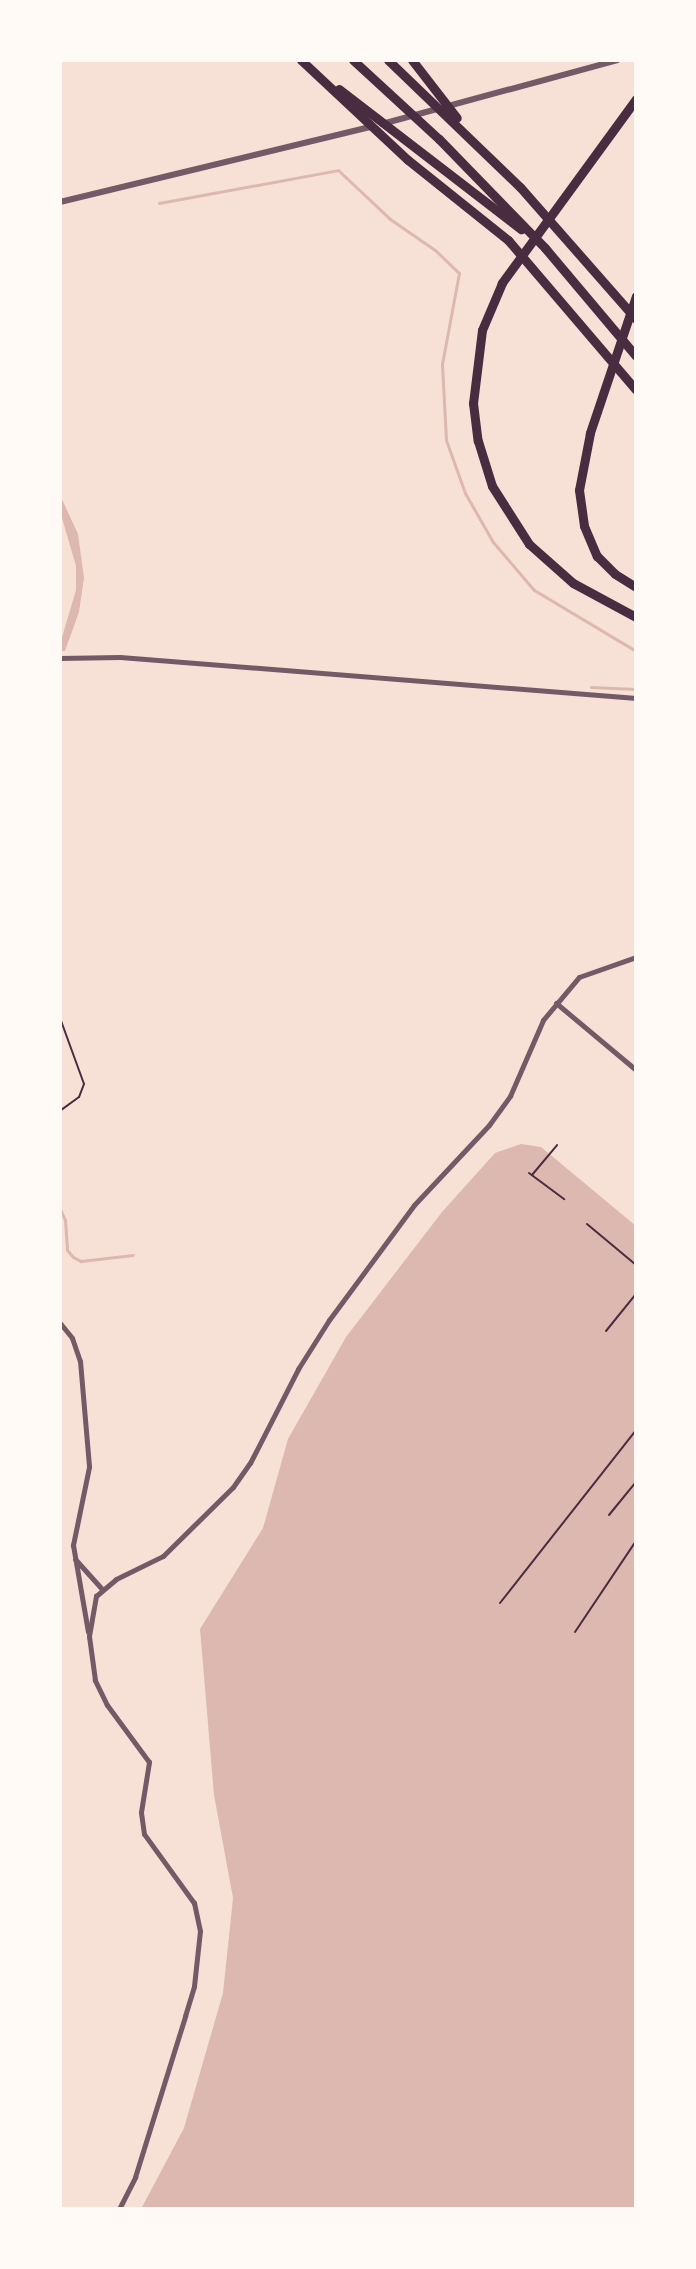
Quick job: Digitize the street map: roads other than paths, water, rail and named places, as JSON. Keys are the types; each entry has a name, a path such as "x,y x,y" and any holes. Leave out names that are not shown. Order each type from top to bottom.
{"highway":[{"path":"301,60 545,248"},
{"path":"301,60 408,160 508,240 636,390"},
{"path":"353,60 428,128 545,248 636,356"},
{"path":"388,60 476,142 562,231 636,319"},
{"path":"412,60 476,142"},
{"path":"636,99 517,261 487,315 474,368 475,421 486,472 508,516 540,557 590,594 636,617"},
{"path":"636,296 584,451 580,508 597,556 615,574 636,587"}],"street":[{"path":"60,202 477,100 617,60"},
{"path":"60,658 135,658 636,698"},
{"path":"89,1636 92,1605 102,1589 163,1556 240,1478 298,1369 329,1320 414,1205 501,1109 517,1081 532,1039 556,1003 589,971 636,957"},
{"path":"556,1003 636,1070"},
{"path":"60,1323 72,1338 80,1361 89,1467 75,1524 75,1558 83,1622 89,1636 98,1690 149,1762 141,1812 144,1834 189,1894 200,1919 197,1968 185,2016 135,2177 119,2209"},
{"path":"75,1558 102,1589"}],"waterway":[{"path":"159,203 338,170 390,219 435,250 459,273 442,364 446,440 465,493 493,542 534,590 636,651"},
{"path":"591,687 636,689"},
{"path":"60,1209 65,1220 67,1250 73,1257 81,1261 133,1255"}]}
